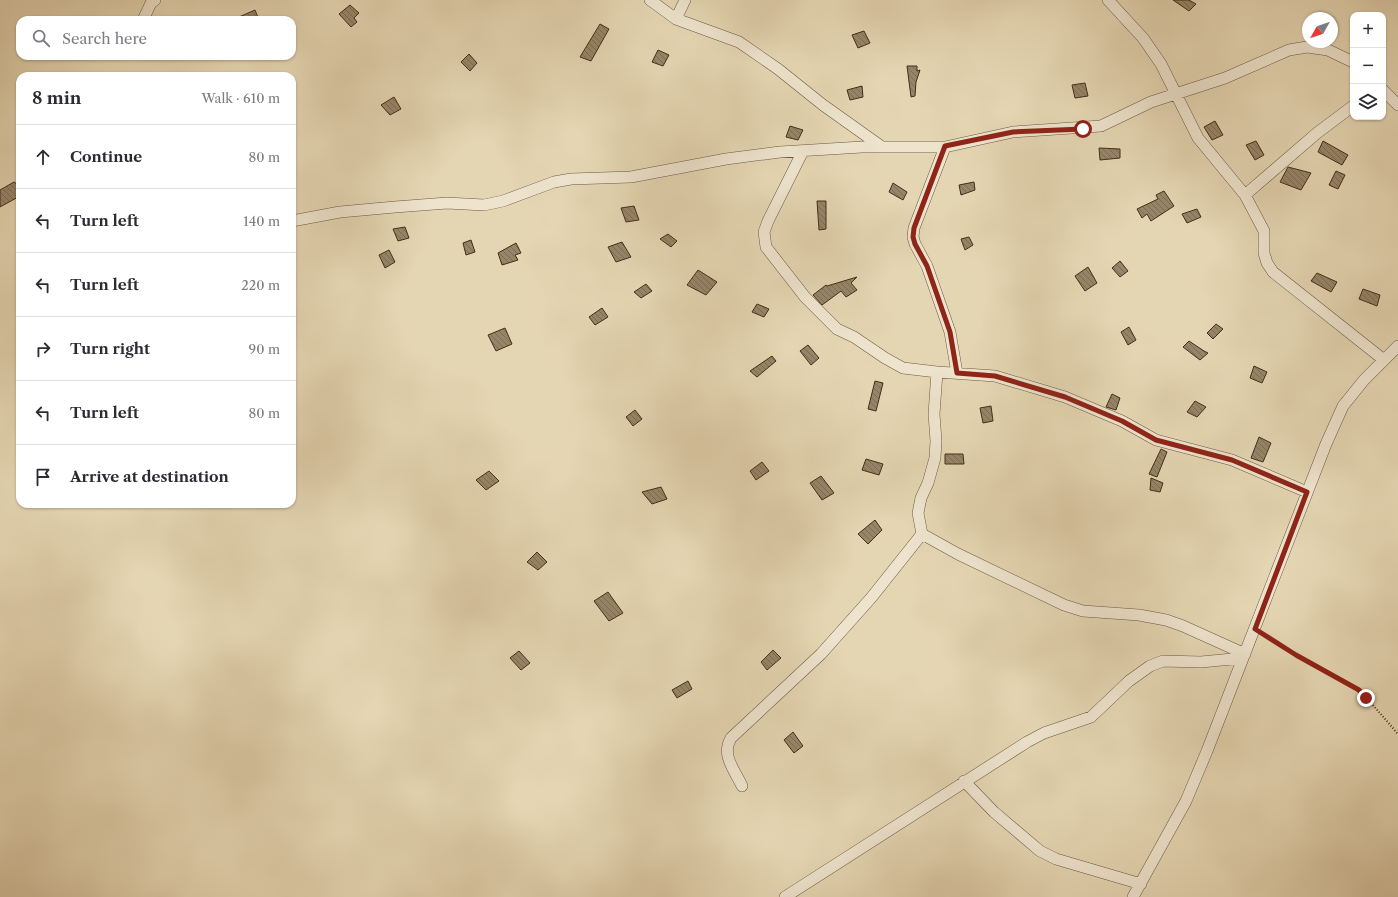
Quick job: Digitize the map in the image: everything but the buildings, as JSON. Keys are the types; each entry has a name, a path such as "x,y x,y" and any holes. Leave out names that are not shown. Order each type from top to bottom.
{"street":[{"path":"146,16 151,3 155,0"},
{"path":"650,0 676,19 738,42 778,69 823,105 883,147"},
{"path":"676,19 685,0"},
{"path":"1108,0 1142,38 1161,64 1198,138 1246,195 1264,232 1264,253 1267,263 1273,272 1384,360"},
{"path":"296,220 340,212 395,207 447,203 484,205 503,201 554,182 571,179 631,177 726,159 780,152 883,147 945,146 1013,132 1101,126 1151,102 1177,95 1226,78 1289,50 1307,46 1328,50 1350,61"},
{"path":"1386,93 1398,105"},
{"path":"1246,195 1317,133 1350,108"},
{"path":"945,146 914,228 913,237 927,266 950,332 957,373"},
{"path":"804,151 768,221 764,232 766,247 805,297 837,329 854,337 903,368 995,376 1065,397 1122,421 1156,440 1232,460 1307,492"},
{"path":"1133,897 1186,801 1255,629 1307,492 1343,406 1364,380 1398,346"},
{"path":"742,786 726,753 726,746 731,738 821,654 871,598 922,534 918,513 921,498 928,483 935,458 936,441 934,414 937,372"},
{"path":"922,534 958,554 1064,605 1083,611 1139,615 1166,620 1183,626 1244,656"},
{"path":"785,897 964,781 1044,733 1091,717 1129,681 1150,666 1163,661 1201,662 1244,656"},
{"path":"964,781 994,812 1040,851 1056,859 1141,884"}],"path":[{"path":"1255,629 1296,655 1359,690 1398,734"}],"route":[{"path":"1083,129 1013,132 985,139 945,146 914,228 913,237 915,244 927,266 950,332 957,373 995,376 1065,397 1122,421 1156,440 1232,460 1307,492 1255,629 1296,655 1350,684 1359,690 1366,698"}]}
